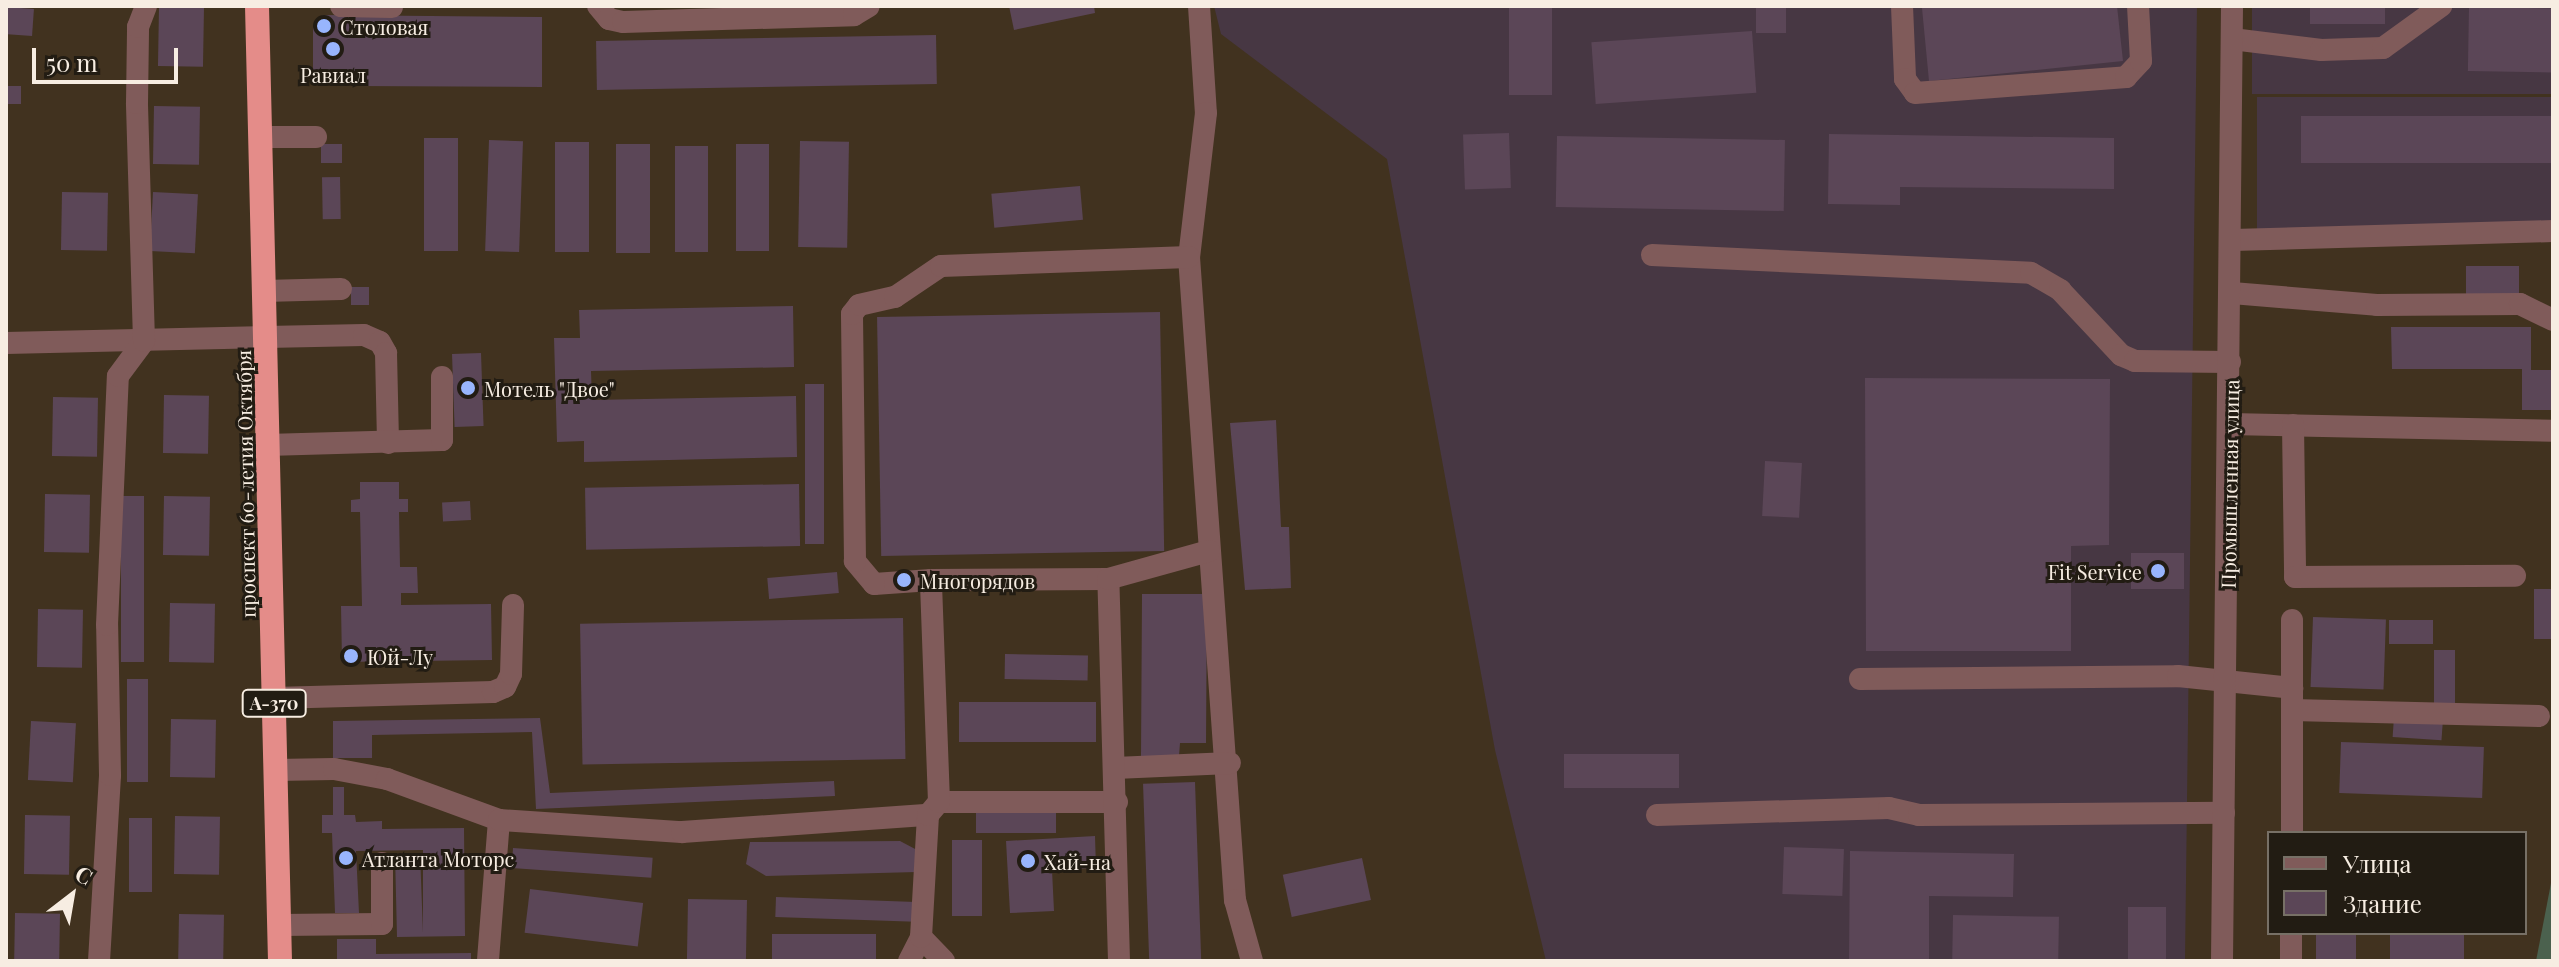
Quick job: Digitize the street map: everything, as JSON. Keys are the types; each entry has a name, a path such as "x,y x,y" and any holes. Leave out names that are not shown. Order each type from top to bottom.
{"highway":[{"name":"проспект 60-летия Октября","path":"257,6 280,961"}],"street":[{"path":"99,961 110,775 107,625 118,376 144,341 137,88 138,27 146,6"},
{"path":"341,6 392,7"},
{"path":"598,6 609,19 623,22 854,15 869,6"},
{"path":"1199,6 1206,113 1189,257 1209,551 1218,594 1230,763 1235,900 1252,961"},
{"path":"1902,6 1905,79 1915,93 2126,77 2141,61 2138,6"},
{"name":"Промышленная улица","path":"2222,961 2233,240 2232,6"},
{"path":"2232,39 2321,50 2383,48 2441,6"},
{"path":"260,137 316,137"},
{"path":"2233,240 2553,231"},
{"path":"1652,255 2031,273 2060,290 2121,355 2135,361 2230,362"},
{"path":"1189,257 941,266 895,297 859,305 850,328 855,561 874,584 931,580 1108,579 1209,551"},
{"path":"264,291 341,289"},
{"path":"2232,293 2377,305 2520,304 2553,320"},
{"path":"6,343 144,341 265,332 364,335 380,342 386,353 388,443"},
{"path":"267,445 442,440 442,377"},
{"path":"2230,424 2553,431"},
{"path":"2293,425 2295,577 2515,576"},
{"path":"1108,579 1117,802 1119,961"},
{"path":"909,961 921,937 933,809 931,580"},
{"path":"274,698 493,692 505,687 511,674 513,605"},
{"path":"2292,620 2292,831"},
{"path":"1860,679 2178,676 2292,699 2539,716"},
{"path":"1115,768 1230,763"},
{"path":"276,770 334,769 387,779 499,820 682,832 933,809 1117,802"},
{"path":"1657,815 1889,808 1919,815 2224,813"},
{"path":"488,961 499,820"},
{"path":"279,925 382,924 382,863"},
{"path":"2291,935 2291,961"},
{"path":"921,937 944,961"}],"shaded area":[{"path":"1214,6 2197,6 2185,961 1546,961 1495,750 1387,159 1221,34"},
{"path":"2252,6 2553,6 2553,94 2252,94"},
{"path":"2257,97 2553,97 2553,237 2257,237"}],"green space":[{"path":"2552,878 2553,961 2536,961"}],"building":[{"path":"1009,6 1094,6 1095,13 1014,30"},
{"path":"1509,6 1552,6 1552,95 1509,95"},
{"path":"1756,6 1786,6 1786,33 1756,33"},
{"path":"2117,6 2123,61 1929,81 1922,8"},
{"path":"2310,6 2385,6 2385,24 2310,24"},
{"path":"6,7 34,9 32,36 6,34"},
{"path":"159,7 204,8 203,67 158,66"},
{"path":"2469,7 2553,8 2552,72 2468,71"},
{"path":"323,15 542,17 542,87 354,86 355,71 313,71 313,28"},
{"path":"1752,31 1756,93 1596,104 1591,42"},
{"path":"936,35 937,84 597,90 596,41"},
{"path":"6,86 21,86 21,104 6,104"},
{"path":"154,106 200,107 199,165 153,164"},
{"path":"2301,116 2553,116 2553,163 2301,163"},
{"path":"1509,133 1511,188 1465,190 1463,135"},
{"path":"1829,134 2114,138 2114,189 1900,187 1900,205 1828,204"},
{"path":"1557,136 1785,140 1784,211 1556,207"},
{"path":"424,138 458,138 458,251 424,251"},
{"path":"489,140 523,141 519,252 485,251"},
{"path":"800,141 849,142 847,248 798,247"},
{"path":"555,142 589,142 589,252 555,252"},
{"path":"321,144 342,144 342,163 321,163"},
{"path":"616,144 650,144 650,253 616,253"},
{"path":"736,144 769,144 769,251 736,251"},
{"path":"675,146 708,146 708,252 675,252"},
{"path":"322,177 340,177 341,219 323,219"},
{"path":"1080,186 1083,220 994,228 991,194"},
{"path":"62,192 108,193 107,251 61,250"},
{"path":"153,192 198,194 195,253 150,251"},
{"path":"2466,266 2519,266 2519,297 2466,297"},
{"path":"351,287 369,287 369,305 351,305"},
{"path":"793,306 794,367 591,371 592,400 796,396 797,457 584,462 584,441 557,442 554,338 580,338 579,310"},
{"path":"1160,312 1164,551 881,556 877,317"},
{"path":"2391,327 2531,327 2531,370 2553,370 2553,410 2522,410 2522,369 2392,369"},
{"name":"Мотель \"Двое\"","path":"481,353 484,426 455,427 452,354"},
{"path":"1865,378 2110,379 2109,545 2071,546 2071,651 1866,651"},
{"path":"805,384 824,384 824,544 805,544"},
{"path":"164,395 209,396 208,454 163,453"},
{"path":"53,397 98,398 97,457 52,456"},
{"path":"1276,420 1281,527 1289,527 1291,588 1245,590 1230,423"},
{"path":"1765,461 1802,463 1799,518 1762,516"},
{"path":"360,482 399,482 399,499 408,499 408,512 399,512 400,567 417,567 418,593 401,593 401,605 491,604 492,660 342,662 341,606 362,606 360,512 351,512 351,500 360,499"},
{"path":"799,484 800,546 586,550 585,488"},
{"path":"45,494 90,495 89,553 44,552"},
{"path":"121,496 144,496 144,662 121,662"},
{"path":"164,496 210,497 209,556 163,555"},
{"path":"470,501 471,520 443,521 442,502"},
{"name":"Fit Service","path":"2131,553 2184,553 2184,589 2131,589"},
{"path":"837,572 839,593 769,599 767,578"},
{"path":"2534,589 2553,589 2553,639 2534,639"},
{"path":"1142,594 1207,594 1206,743 1180,743 1179,756 1141,756"},
{"path":"170,603 215,604 214,663 169,662"},
{"path":"38,609 83,610 82,668 37,667"},
{"path":"2313,617 2386,620 2384,690 2311,687"},
{"path":"903,618 905,759 583,765 580,624"},
{"path":"2389,620 2433,620 2433,644 2389,644"},
{"path":"2434,650 2455,650 2455,708 2434,708"},
{"path":"1005,654 1088,655 1088,680 1005,679"},
{"path":"127,679 148,679 148,782 127,782"},
{"path":"959,702 1096,702 1096,742 959,742"},
{"path":"2394,717 2443,720 2441,740 2393,737"},
{"path":"540,718 550,793 834,781 835,796 536,809 532,732 372,735 372,758 333,758 333,721"},
{"path":"171,719 216,720 215,778 170,777"},
{"path":"31,721 76,723 73,782 28,780"},
{"path":"2341,742 2484,747 2482,798 2339,793"},
{"path":"1564,754 1679,754 1679,788 1564,788"},
{"path":"1195,782 1201,961 1149,961 1143,784"},
{"path":"333,787 344,787 344,815 355,815 356,822 382,821 382,829 464,828 465,936 397,937 395,854 420,853 423,933 423,850 356,851 359,913 335,913 332,833 322,833 322,815 333,815"},
{"path":"976,810 1056,810 1056,833 976,833"},
{"path":"25,815 70,816 69,875 24,874"},
{"path":"175,816 220,817 219,875 174,874"},
{"path":"129,818 152,818 152,892 129,892"},
{"path":"1095,836 1096,868 1052,870 1054,911 1010,913 1006,841"},
{"path":"952,840 982,840 982,916 952,916"},
{"path":"900,841 917,850 917,872 766,876 746,864 750,842"},
{"path":"1784,847 1844,849 1842,896 1782,894"},
{"path":"513,848 653,858 651,878 512,868"},
{"path":"1850,851 2014,854 2013,897 1929,896 1929,961 1849,961"},
{"path":"1362,858 1371,900 1292,917 1283,875"},
{"path":"530,889 643,903 638,947 525,933"},
{"path":"776,897 916,902 915,922 775,917"},
{"path":"688,899 747,900 746,961 687,961"},
{"path":"2128,907 2166,907 2166,961 2128,961"},
{"path":"15,913 60,914 59,961 14,961"},
{"path":"179,914 224,915 223,961 178,961"},
{"path":"1953,915 2059,917 2058,961 1952,961"},
{"path":"772,934 876,934 876,961 772,961"},
{"path":"2316,935 2356,935 2356,961 2316,961"},
{"path":"2390,935 2464,935 2464,961 2390,961"},
{"path":"337,939 376,939 376,954 471,953 471,961 337,961"}],"place":[{"name":"Столовая","path":"324,26"},
{"name":"Равиал","path":"333,49"},
{"name":"Мотель \"Двое\"","path":"468,388"},
{"name":"Fit Service","path":"2158,571"},
{"name":"Многорядов","path":"904,580"},
{"name":"Юй-Лу","path":"351,656"},
{"name":"Атланта Моторс","path":"346,858"},
{"name":"Хай-на","path":"1028,861"}]}
